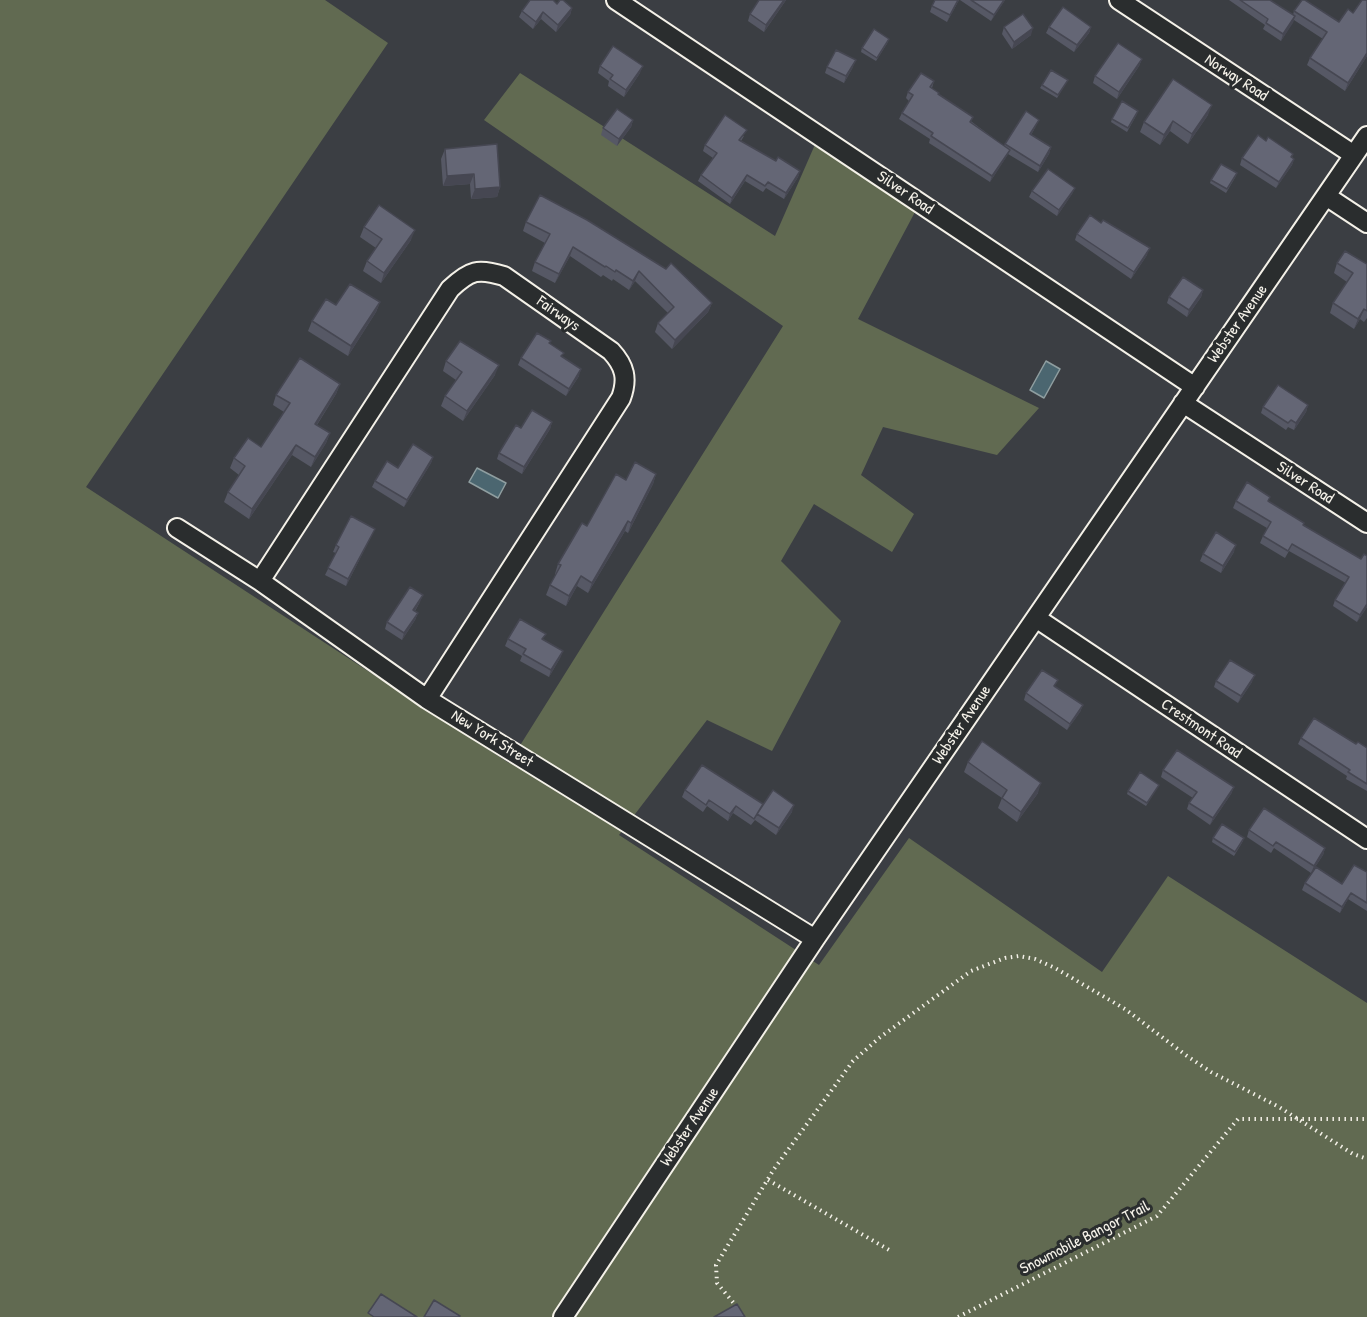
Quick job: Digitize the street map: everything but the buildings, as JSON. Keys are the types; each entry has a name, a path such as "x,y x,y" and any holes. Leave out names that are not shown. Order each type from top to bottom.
{"street":[{"name":"Silver Road","path":"616,0 1195,387"},
{"name":"Norway Road","path":"1119,0 1354,155"},
{"name":"Webster Avenue","path":"563,1317 815,939 1367,136"},
{"path":"1326,196 1367,223"},
{"name":"Fairways","path":"260,581 450,289 462,278 475,271 488,271 504,276 611,351 620,361 625,373 625,387 621,398 427,699"},
{"name":"Silver Road","path":"1183,403 1367,523"},
{"name":"New York Street","path":"177,528 260,581 427,699 815,939"},
{"name":"Crestmont Road","path":"1036,618 1367,839"}],"path":[{"path":"738,1308 717,1283 716,1265 768,1180 824,1098 863,1050 971,971 1005,958 1019,956 1035,959 1055,968 1125,1010 1211,1072 1280,1107 1353,1154 1367,1159"},
{"name":"Snowmobile Bangor Trail","path":"958,1317 1157,1216 1238,1119 1367,1119"},
{"path":"768,1180 891,1251"}],"green space":[{"path":"0,0 325,0 388,43 86,487 509,763 783,326 484,120 520,73 775,236 817,140 915,212 858,319 1039,408 997,455 883,427 861,475 914,514 892,552 814,504 781,561 841,621 772,751 707,720 619,835 819,965 909,838 1102,972 1168,876 1367,1003 1367,1317 0,1317"}],"water":[{"path":"1046,361 1060,369 1044,398 1030,390"},
{"path":"477,468 506,483 498,498 469,482"}]}
